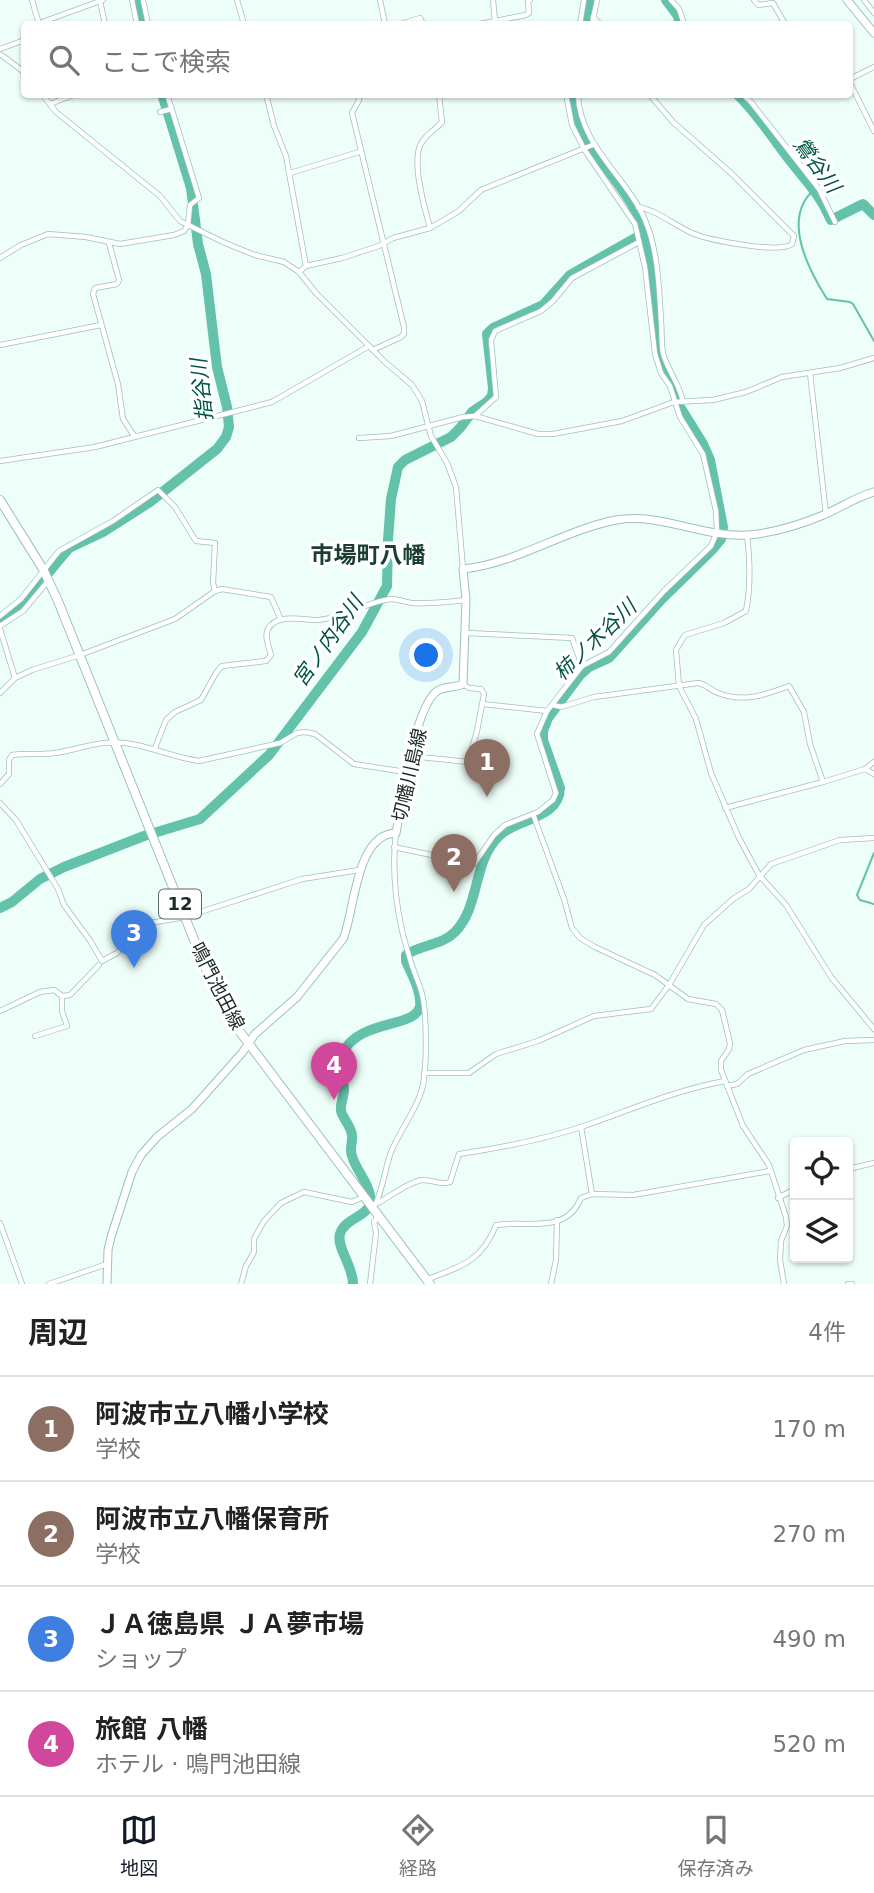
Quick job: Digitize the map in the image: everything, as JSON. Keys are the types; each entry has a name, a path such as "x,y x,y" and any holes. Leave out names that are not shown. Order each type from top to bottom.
{"main road":[{"path":"847,0 874,33"},
{"path":"463,684 466,600 463,569 494,562 623,519 747,535 804,522 874,492"},
{"name":"鳴門池田線","path":"0,500 45,575 217,992 249,1043 426,1280"},
{"name":"切幡川島線","path":"107,1284 108,1250 132,1172 141,1155 157,1137 192,1109 259,1030 297,997 343,939 348,928 359,870 380,839 396,832 411,756 431,698 438,690 463,684"}],"street":[{"path":"32,0 37,21"},
{"path":"132,0 136,21"},
{"path":"143,0 147,21"},
{"path":"237,0 243,21"},
{"path":"380,0 384,21"},
{"path":"493,0 495,21 526,15 530,0"},
{"path":"580,21 584,0"},
{"path":"592,21 597,0"},
{"path":"671,0 679,9 683,21"},
{"path":"754,0 758,5 772,3 783,21"},
{"path":"864,0 874,13"},
{"path":"46,21 102,1 105,21"},
{"path":"593,17 597,21"},
{"path":"0,49 21,41"},
{"path":"0,54 21,70"},
{"path":"853,79 874,67"},
{"path":"853,89 874,131"},
{"path":"45,98 56,112 147,185 180,221 255,255 284,262 299,272 316,293 418,391 428,427 456,486 463,569"},
{"path":"50,104 66,98"},
{"path":"0,258 21,245 48,234 86,237 109,243 173,235 190,226 194,202 199,198 168,98"},
{"path":"267,98 290,173 306,266"},
{"path":"0,461 83,449 232,413 288,395 371,348 404,334 385,242 377,221 352,113 359,98"},
{"path":"430,228 422,199 418,156 421,142 442,122 439,98"},
{"path":"555,706 582,666 609,652 664,591 711,546 720,533 703,454 679,402 661,373 655,355 640,242 635,224 572,125 567,98"},
{"path":"579,98 582,120 594,144 645,219 651,246 663,352 667,365 677,380 679,402"},
{"path":"638,207 692,233 722,242 783,249 792,244 794,236 732,174 673,122 652,98"},
{"path":"746,98 818,189 834,220"},
{"path":"160,112 170,109"},
{"path":"299,272 306,266 372,249 385,242 430,228 459,211 481,190 594,144"},
{"path":"290,173 360,152"},
{"path":"473,416 496,397 491,340 495,331 541,311 572,278 640,242 651,246"},
{"path":"109,243 119,280 117,284 95,288 93,294 118,384 124,419 135,437"},
{"path":"0,345 101,325"},
{"path":"359,438 391,436 473,416 538,434 552,434 622,421 679,402 713,400 746,392 782,377 841,368 874,358"},
{"path":"810,373 826,514"},
{"path":"15,678 0,627 23,611 59,551 113,521 158,490 175,507 195,541 215,543 215,591"},
{"path":"747,535 750,554 746,611 724,623 685,635 676,650 679,686 696,719 710,773 759,875 786,905 831,977 874,1029"},
{"path":"0,615 22,599 45,575"},
{"path":"0,693 15,678 175,619 222,589 271,597 281,620"},
{"path":"155,748 166,720 175,712 201,700 222,666 266,661 271,655 267,629 281,620 323,619 364,604 395,599 434,604 466,600"},
{"path":"466,633 572,638 582,666"},
{"path":"394,847 474,864 494,835 505,825 544,808 556,793 537,734 547,711 555,706 594,697 661,686 703,683 721,694 745,699 789,685 804,712 810,744 823,782"},
{"path":"411,756 468,762 484,694 481,689 463,684"},
{"path":"483,704 547,711"},
{"path":"0,784 9,774 9,760 12,755 58,752 86,744 115,743 155,748 188,760 199,761 280,743 297,733 305,732 315,734 355,764 408,773"},
{"path":"725,808 823,782 865,769 874,762"},
{"path":"865,769 874,774"},
{"path":"0,803 16,820 58,889 64,905 92,942 102,961 117,953 150,923 185,917 302,879 359,870"},
{"path":"533,814 572,928 580,938 655,975 688,999 716,1004 722,1010 730,1043 721,1061 726,1084 743,1126 771,1171 787,1226 781,1241 780,1260 784,1284"},
{"path":"371,1203 400,1132 420,1096 424,1073 422,996 400,922 394,847 396,832"},
{"path":"424,1073 468,1073 496,1055 538,1041 594,1016 651,1009 669,985 704,925 749,888 759,875 780,859 819,845 851,837 874,838"},
{"path":"0,1011 40,992 54,990 62,996 70,995 99,965"},
{"path":"35,1036 67,1026 62,1011 62,996"},
{"path":"241,1284 246,1266 254,1252 254,1239 264,1221 281,1203 304,1192 371,1203 417,1181 425,1180 444,1185 450,1182 459,1154 526,1143 581,1127 685,1090 737,1084 748,1074 804,1051 845,1041 874,1040"},
{"path":"581,1127 592,1194"},
{"path":"853,1168 874,1163"},
{"path":"426,1280 477,1256 490,1241 496,1225 537,1225 570,1216 576,1211 581,1198 592,1194 633,1195 771,1171"},
{"path":"778,1198 790,1192"},
{"path":"370,1284 376,1233 374,1222 379,1216"},
{"path":"551,1284 556,1260 557,1220"},
{"path":"0,1223 22,1284"},
{"path":"49,1284 107,1264"}],"waterway":[{"name":"指谷川","path":"138,0 143,21"},
{"name":"柿ノ木谷川","path":"588,21 591,0"},
{"name":"鶯谷川","path":"666,0 679,21"},
{"name":"指谷川","path":"0,621 19,608 69,548 103,532 150,502 217,449 226,437 229,427 227,407 217,367 206,274 198,244 191,188 163,98"},
{"name":"柿ノ木谷川","path":"353,1284 339,1239 347,1223 368,1208 370,1195 351,1153 351,1132 341,1111 344,1090 340,1068 342,1054 350,1043 361,1035 416,1013 420,1006 419,995 406,955 444,940 455,932 469,909 480,870 491,846 508,829 545,812 558,798 560,788 543,740 548,718 580,675 589,667 609,658 721,539 723,527 710,460 680,407 673,382 658,354 652,265 644,231 630,201 589,144 575,112 573,98"},
{"name":"鶯谷川","path":"740,98 812,187 831,220 863,204 874,215"},
{"path":"815,189 805,201 800,214 801,243 806,258 827,299 853,304 874,341"},
{"name":"宮ノ内谷川","path":"0,908 12,902 40,879 64,867 144,836 200,819 269,755 362,632 387,586 391,499 398,467 405,460 451,437 472,412 492,396 487,334 493,328 543,305 570,275 644,233"},
{"path":"874,853 857,895 860,900 874,904"}],"place":[{"name":"阿波市立八幡小学校","path":"487,797"},
{"name":"阿波市立八幡保育所","path":"454,892"},
{"name":"ＪＡ徳島県 ＪＡ夢市場","path":"134,968"},
{"name":"旅館 八幡","path":"334,1100"}],"district":[{"name":"市場町八幡","path":"368,555"}]}
